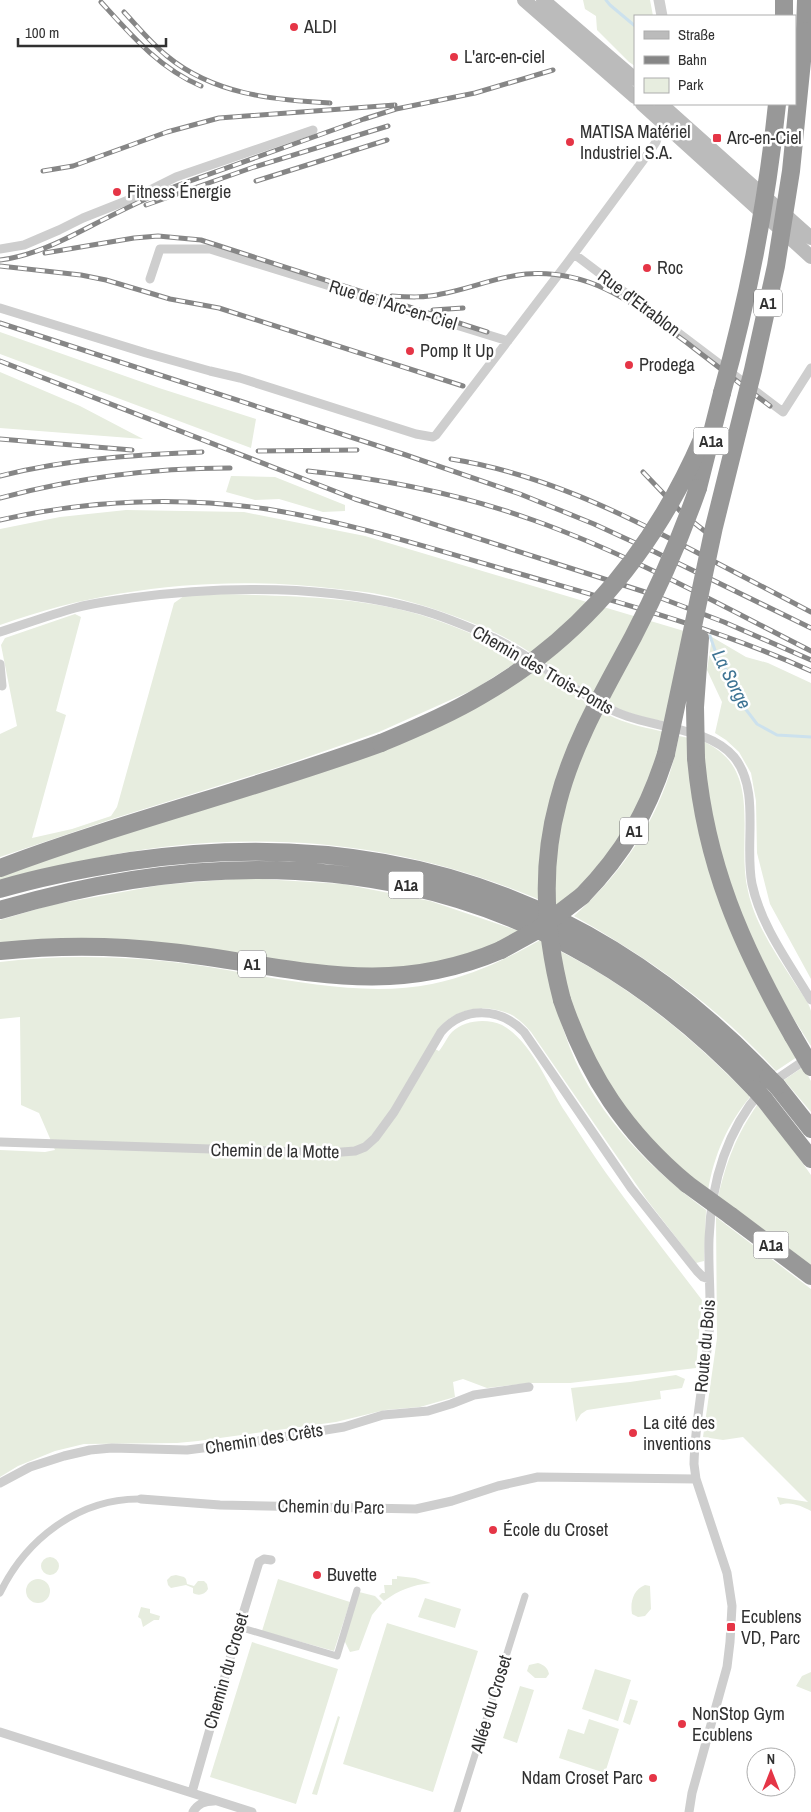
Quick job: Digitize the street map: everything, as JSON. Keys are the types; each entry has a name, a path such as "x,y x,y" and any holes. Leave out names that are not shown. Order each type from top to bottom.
{"highway":[{"path":"784,0 784,15"},
{"name":"A1","path":"0,951 66,947 145,949 197,955 309,973 379,977 432,972 457,966 501,950 539,929 582,896 608,868 639,822 651,796 666,754 705,570 776,266 791,172 805,31 806,0"},
{"name":"A1","path":"0,868 84,839 302,771 381,743 450,712 503,682 547,650 588,613 624,573 655,530 685,477 722,394 754,261 770,168 777,105"},
{"name":"A1a","path":"722,394 698,488 678,540 646,612 582,733 557,802 548,851 546,904 552,957 562,1000 572,1031 610,1101 643,1142 688,1184 811,1276"},
{"path":"705,570 696,685 696,758 706,827 724,893 749,954 792,1036 811,1067"},
{"name":"A1a","path":"0,889 45,876 91,868 225,851 279,851 383,862 473,885 561,921 609,947 645,970 685,999 729,1037 773,1081 811,1129"},
{"name":"A1a","path":"0,910 65,893 118,882 168,874 227,870 286,869 329,872 423,889 468,902 521,922 600,962 649,994 692,1028 723,1056 759,1094 811,1159"}],"main road":[{"path":"524,0 631,84"},
{"path":"544,0 631,84"},
{"path":"643,105 811,257"},
{"path":"662,105 811,238"}],"street":[{"path":"658,0 662,15"},
{"path":"0,308 146,353 240,378 416,434 432,437 436,435 508,341 650,151 656,142 662,122 661,105"},
{"path":"662,122 688,127"},
{"path":"0,249 24,245 83,218 136,197 176,177 313,130"},
{"name":"Rue de l'Arc-en-Ciel","path":"150,280 160,249 210,249 508,341"},
{"name":"Rue d'Etrablon","path":"574,254 783,412 811,368"},
{"name":"Chemin des Trois-Ponts","path":"0,632 76,608 113,601 191,591 262,590 309,592 391,603 423,610 497,640 605,707 627,718 699,735 720,745 735,758 744,772 748,790 749,862 756,899 774,939 811,1000"},
{"path":"0,664 2,686"},
{"name":"Chemin de la Motte","path":"0,1142 329,1153 355,1151 370,1144 387,1122 445,1027 457,1018 470,1013 498,1014 510,1019 524,1032 642,1203 696,1271 703,1277 710,1279"},
{"name":"Route du Bois","path":"689,1812 692,1793 727,1667 732,1613 732,1598 728,1578 696,1479 694,1455 710,1323 709,1240 714,1193 718,1171 730,1137 749,1105 765,1087 782,1074 811,1057"},
{"name":"Chemin des Crêts","path":"0,1483 30,1467 90,1450 112,1448 187,1450 276,1438 344,1427 384,1415 428,1411 474,1395 529,1387"},
{"name":"Chemin du Parc","path":"0,1593 14,1569 30,1548 64,1519 105,1504 123,1500 141,1499 220,1505 416,1508 452,1501 498,1486 538,1477 696,1479"},
{"name":"Chemin du Croset","path":"192,1792 259,1562 264,1559 271,1560"},
{"path":"239,1627 336,1656 357,1590"},
{"name":"Allée du Croset","path":"457,1812 525,1596"},
{"path":"0,1732 252,1812"},
{"path":"194,1812 203,1803 217,1801"}],"green space":[{"path":"583,0 650,0 653,15 634,15 634,65 597,30 596,16 585,9"},
{"path":"0,332 159,388 256,419 251,448 0,354"},
{"path":"0,372 80,406 143,439 0,428"},
{"path":"231,476 275,477 345,505 345,511 323,512 279,499 255,500 226,492"},
{"path":"126,510 244,512 365,536 684,631 667,722 630,713 609,704 580,687 524,648 494,632 428,607 401,599 369,593 295,585 253,583 167,587 82,601 0,625 0,529 60,517"},
{"path":"223,594 323,598 397,609 421,615 460,629 523,658 475,689 379,732 282,766 112,819 0,857 0,734 17,726 1,645 5,638 75,614 81,617 56,711 66,715 32,838 72,829 111,816 117,807 174,603 184,596"},
{"path":"712,637 746,657 768,663 811,683 811,979 770,904 757,853 756,801 751,773 739,752 715,733 722,702 707,670"},
{"path":"536,667 594,708 627,723 664,732 651,776 634,816 608,857 558,908 510,888 462,872 413,859 365,850 315,844 265,842 163,847 101,857 0,881 0,874 282,784"},
{"path":"679,736 689,738 697,817 797,1057 776,1071 731,1026 681,985 629,949 574,916 611,878 628,857 642,835 665,788"},
{"path":"702,741 722,753 734,768 741,786 744,806 745,870 751,903 761,927 780,961 810,1007 811,1046 788,1010 765,967 738,905 717,841 705,775"},
{"path":"246,878 343,884 430,901 522,932 461,958 386,970 0,945 0,920 51,905 161,885"},
{"path":"544,938 561,1022 575,1060 588,1086 604,1110 641,1154 706,1210 704,1261 696,1263 647,1200 531,1032 519,1020 510,1014 492,1009 483,1008 465,1011 441,1026 429,1046 439,1051 450,1034 457,1028 476,1021 490,1021 502,1025 513,1032 522,1042 531,1053 559,1102 606,1173 702,1300 696,1368 570,1383 530,1383 487,1388 463,1379 453,1382 455,1397 420,1407 385,1410 336,1422 198,1441 84,1444 55,1451 18,1466 0,1477 0,1150 45,1152 55,1150 39,1113 21,1105 20,1017 0,1019 0,962 73,957 123,958 196,965 314,984 374,989 404,988 432,984 476,971"},
{"path":"556,949 610,979 659,1015 706,1054 750,1097 735,1118 723,1141 714,1165 708,1191 662,1154 619,1103 578,1025"},
{"path":"803,1067 811,1081 811,1112 784,1080"},
{"path":"757,1105 784,1137 811,1175 811,1268 718,1198 733,1150 743,1128"},
{"path":"716,1217 811,1289 811,1511 792,1504 780,1505 777,1497 808,1502 743,1437 723,1440 703,1437 717,1338"},
{"path":"676,1375 685,1379 682,1388 660,1391 661,1399 587,1410 581,1414 576,1422 571,1388"},
{"path":"50,1557 56,1560 59,1566 56,1572 50,1575 44,1572 41,1566 44,1560"},
{"path":"171,1576 184,1577 187,1584 194,1586 198,1581 204,1581 208,1589 205,1593 199,1595 193,1593 193,1588 186,1585 171,1588 167,1580"},
{"path":"397,1576 415,1578 431,1583 406,1589 384,1601 379,1596 385,1593 384,1585 392,1585 392,1579 397,1579"},
{"path":"38,1579 47,1582 50,1591 47,1600 38,1603 29,1600 26,1591 29,1582"},
{"path":"278,1579 350,1602 334,1651 262,1631"},
{"path":"645,1585 650,1586 651,1609 645,1616 638,1617 632,1614 632,1601 635,1593"},
{"path":"359,1592 375,1596 382,1603 372,1615 359,1650 350,1652 344,1640"},
{"path":"425,1598 461,1609 455,1628 418,1617"},
{"path":"141,1607 150,1609 150,1613 160,1616 159,1620 154,1620 143,1627 141,1619 138,1617"},
{"path":"387,1623 478,1651 433,1792 343,1764"},
{"path":"252,1642 338,1669 296,1804 210,1777"},
{"path":"538,1663 548,1670 549,1674 546,1678 535,1678 527,1671 529,1665"},
{"path":"595,1669 631,1680 618,1721 582,1709"},
{"path":"811,1672 811,1692 796,1686 802,1676"},
{"path":"520,1686 534,1690 517,1743 503,1738"},
{"path":"630,1699 638,1701 630,1725 623,1722"},
{"path":"338,1716 340,1717 317,1795 312,1794"},
{"path":"589,1719 619,1729 605,1773 559,1758 568,1729 584,1734"}],"waterway":[{"name":"La Sorge","path":"606,0 634,25"},
{"name":"La Sorge","path":"710,636 716,653 731,678 741,703 757,724 777,735 811,737"}],"railway":[{"path":"101,2 146,50 172,70 201,86"},
{"path":"124,12 167,56 185,69 204,79 244,93 287,100 330,103"},
{"path":"0,260 46,248 132,205 176,186 364,119 396,109 475,93 553,70"},
{"path":"43,171 73,166 167,132 219,118 395,105"},
{"path":"146,205 254,167 388,126"},
{"path":"256,181 387,140"},
{"path":"45,253 134,238 158,236 201,240 487,332"},
{"path":"0,266 81,275 106,280 170,299 219,308 463,386"},
{"path":"392,296 417,297 435,295 526,274 550,274 572,277 612,292 631,303 770,406"},
{"path":"433,310 463,308"},
{"path":"0,323 520,494 594,524 655,552 811,628"},
{"path":"0,361 355,499 645,592 724,622 811,660"},
{"path":"0,439 132,450"},
{"path":"258,451 357,450"},
{"path":"0,476 75,462 126,456 202,452"},
{"path":"451,459 484,465 577,495 637,522 811,612"},
{"path":"0,498 57,485 143,472 230,468"},
{"path":"308,471 365,478 450,495 533,520 639,564 811,651"},
{"path":"643,472 683,514 716,540"},
{"path":"0,520 33,513 100,504 167,501 234,505 300,515 396,538 633,607 741,642 811,671"}],"place":[{"name":"ALDI","path":"294,27"},
{"name":"L'arc-en-ciel","path":"454,57"},
{"name":"Arc-en-Ciel","path":"717,138"},
{"name":"MATISA Matériel Industriel S.A.","path":"570,142"},
{"name":"Fitness Énergie","path":"117,192"},
{"name":"Roc","path":"647,268"},
{"name":"Pomp It Up","path":"410,351"},
{"name":"Prodega","path":"629,365"},
{"name":"La cité des inventions","path":"633,1433"},
{"name":"École du Croset","path":"493,1530"},
{"name":"Buvette","path":"317,1575"},
{"name":"Ecublens VD, Parc","path":"731,1627"},
{"name":"NonStop Gym Ecublens","path":"682,1724"},
{"name":"Ndam Croset Parc","path":"653,1778"}]}
